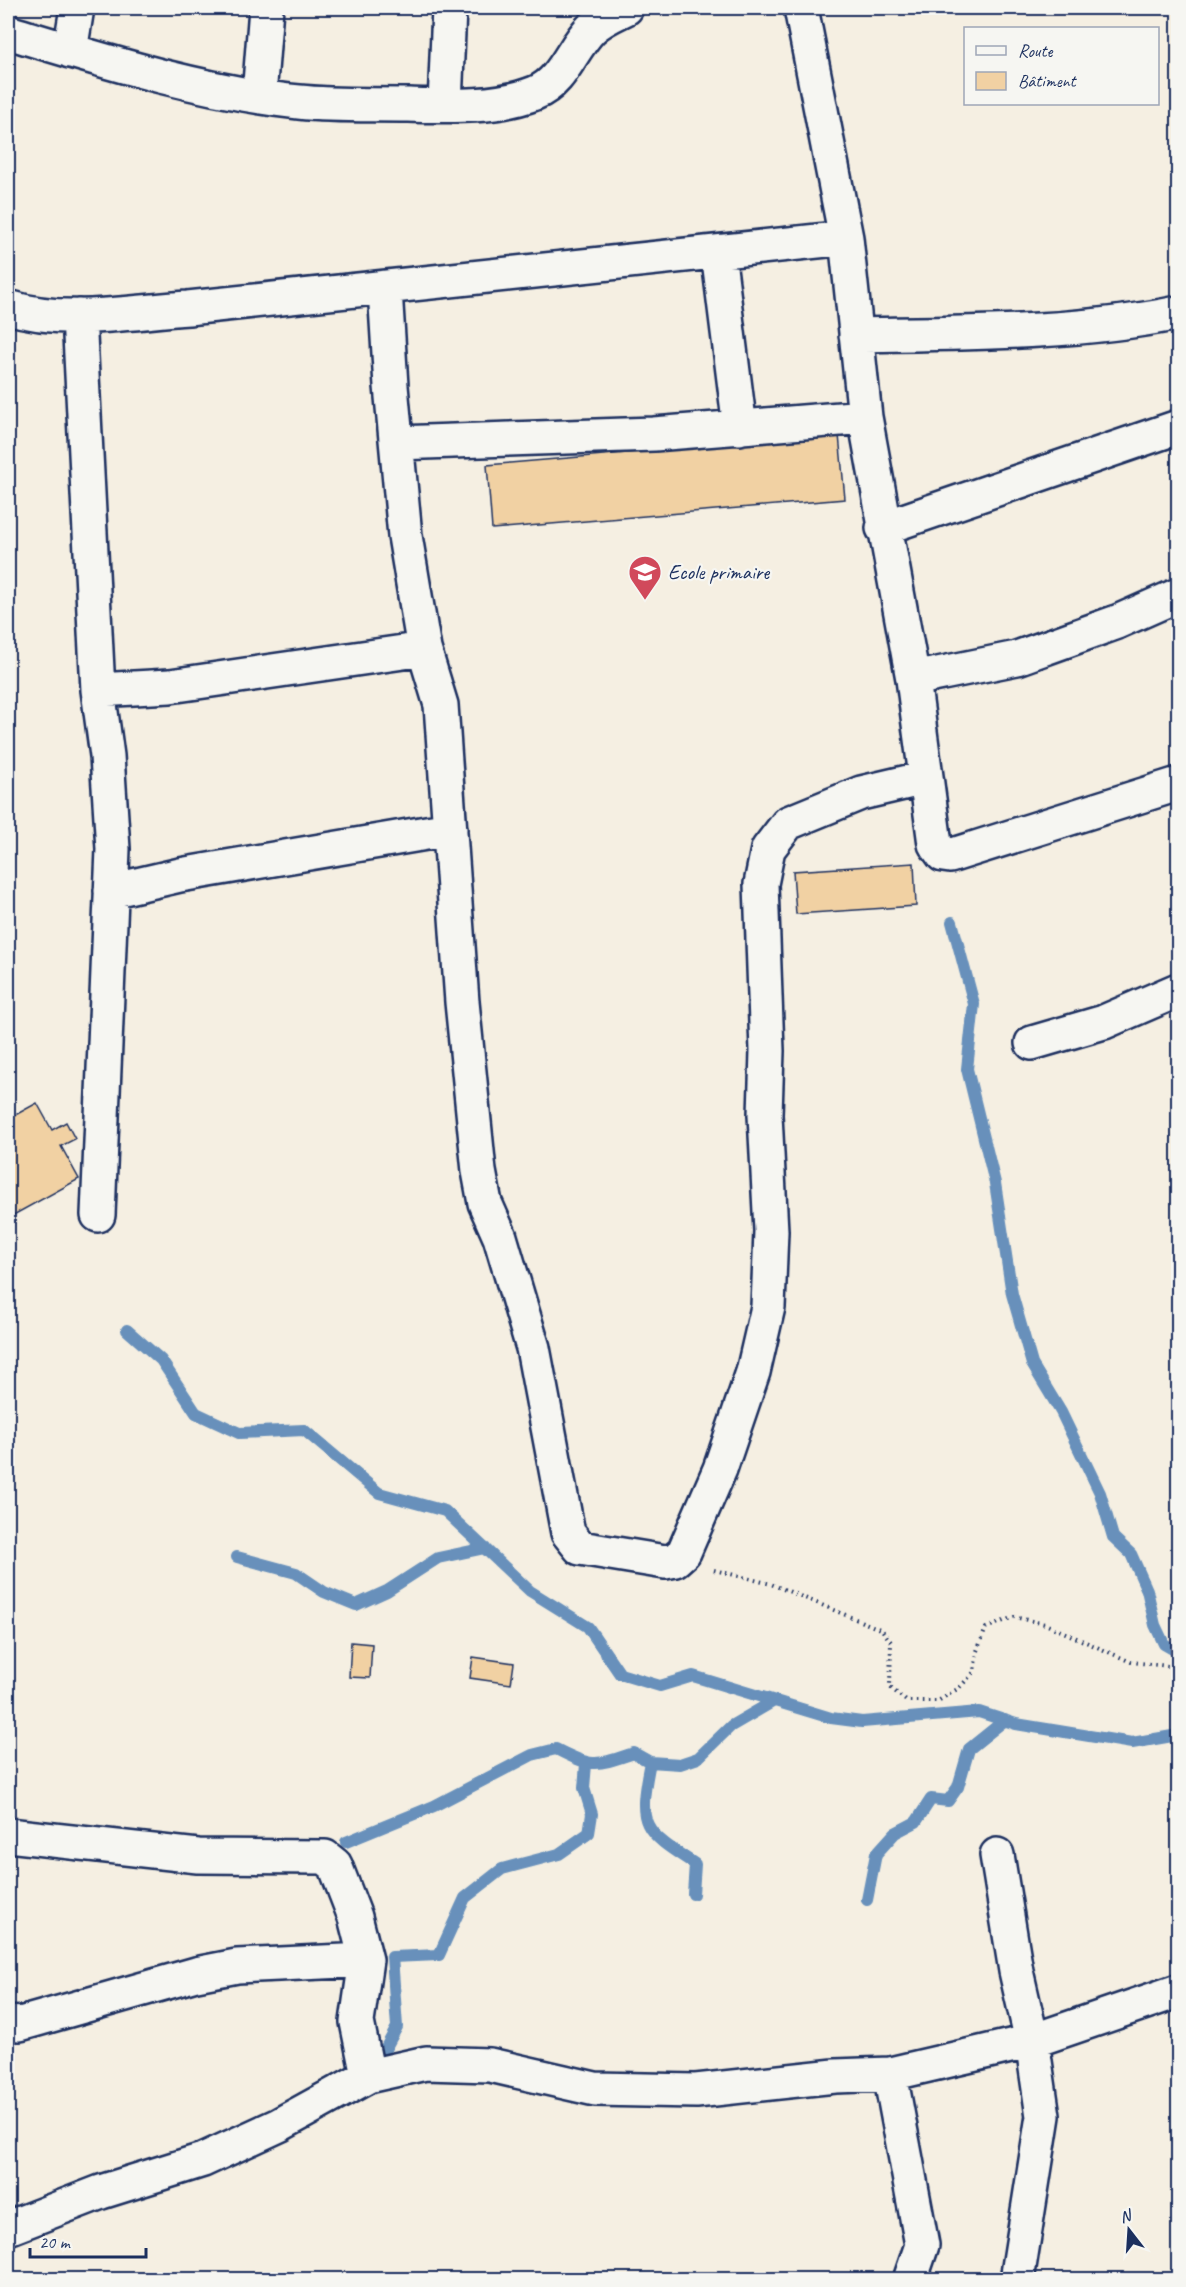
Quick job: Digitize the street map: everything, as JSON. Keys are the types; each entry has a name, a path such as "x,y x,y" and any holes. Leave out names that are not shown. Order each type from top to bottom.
{"street":[{"path":"70,51 77,8"},
{"path":"259,96 266,8"},
{"path":"445,105 449,8"},
{"path":"8,32 127,68 259,96 337,104 445,105 521,97 542,90 562,71 590,30 600,21 626,8"},
{"path":"801,8 846,238 865,417 883,528 913,679 935,844 943,855 950,856 1179,783"},
{"path":"8,307 35,314 79,316 385,289 846,238"},
{"path":"718,252 740,428"},
{"path":"385,289 405,536 424,649 441,705 462,1002 483,1192 485,1203 500,1237 533,1348 568,1533 580,1548 664,1562 675,1560 684,1552 720,1469 753,1372 768,1307 771,1231 765,1114 766,1051 761,884 768,849 788,823 861,793 925,778"},
{"path":"856,335 1023,329 1152,318 1179,313"},
{"path":"79,316 98,690 107,756 113,849 98,1215"},
{"path":"397,443 740,428 865,417"},
{"path":"883,528 1179,427"},
{"path":"913,679 1017,658 1117,622 1179,595"},
{"path":"98,690 170,687 424,649"},
{"path":"111,891 191,873 450,829"},
{"path":"1032,1043 1104,1022 1179,990"},
{"path":"12,1830 198,1856 325,1857 334,1865 355,1917 366,1960 357,2022 368,2076"},
{"path":"997,1855 1016,1971 1032,2041 1043,2116 1017,2280"},
{"path":"8,2023 20,2024 174,1980 237,1966 366,1960"},
{"path":"8,2228 102,2192 203,2160 279,2125 368,2076 426,2063 458,2062 490,2065 595,2088 696,2091 835,2076 890,2074 1032,2041 1179,1991"},
{"path":"890,2074 922,2246 909,2280"}],"path":[{"path":"675,1560 771,1584 882,1630 891,1642 890,1686 906,1701 938,1701 959,1688 974,1672 977,1651 986,1628 1014,1617 1045,1624 1131,1662 1179,1667"}],"building":[{"path":"839,435 845,499 492,529 487,465"},
{"path":"914,863 916,906 796,914 793,871"},
{"path":"37,1103 52,1130 66,1122 75,1139 61,1146 79,1179 8,1218 8,1119"},
{"path":"351,1642 372,1644 370,1678 349,1677"},
{"path":"473,1657 514,1663 511,1684 470,1678"}],"waterway":[{"path":"952,922 974,1004 967,1069 995,1183 1012,1294 1032,1364 1061,1412 1100,1493 1113,1537 1131,1554 1147,1590 1155,1625 1164,1644 1178,1652"},
{"path":"127,1330 161,1360 196,1413 239,1433 304,1430 379,1493 445,1511 530,1591 588,1627 620,1674 660,1686 693,1676 831,1718 862,1722 979,1712 1016,1724 1132,1743 1178,1735"},
{"path":"237,1557 296,1573 324,1592 356,1605 387,1591 438,1558 485,1548"},
{"path":"346,1842 434,1806 532,1755 556,1749 594,1763 611,1761 634,1753 650,1762 680,1764 698,1758 731,1726 774,1701"},
{"path":"867,1900 876,1854 895,1833 916,1822 931,1799 948,1801 958,1787 969,1749 1005,1720"},
{"path":"650,1762 644,1800 648,1824 654,1834 664,1843 695,1864 693,1894"},
{"path":"377,2064 397,2027 392,1957 439,1955 465,1898 502,1869 559,1854 589,1833 592,1814 584,1788 586,1764"}],"place":[{"name":"Ecole primaire","path":"645,601"}]}
